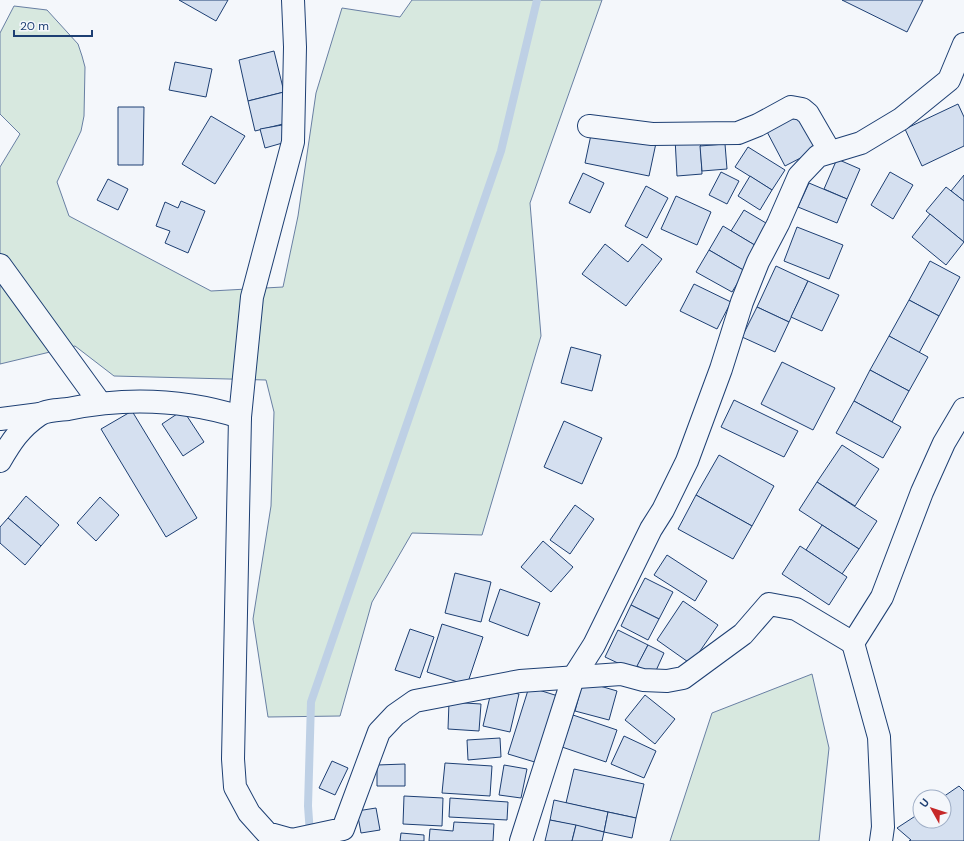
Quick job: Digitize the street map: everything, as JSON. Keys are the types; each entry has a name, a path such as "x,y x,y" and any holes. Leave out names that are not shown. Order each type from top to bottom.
{"street":[{"path":"293,0 295,47 293,142 252,297 240,417 234,744 235,787 249,813 267,833 292,840 338,834 379,732 401,710 415,702 457,692 520,681 621,674 643,680 661,681 683,678 743,634 769,604 796,609 853,644 879,737 883,827 881,841"},
{"path":"522,841 573,678 594,645 651,529 663,510 687,461 721,369 742,302 758,262 778,224 799,176 818,156 861,143 900,120 956,83 964,44"},
{"path":"589,126 652,134 738,133 758,125 791,107 802,109 808,114 830,152"},
{"path":"0,264 100,403"},
{"path":"0,419 40,414 100,403 159,401 227,413 240,417"},
{"path":"853,644 882,597 922,492 944,442 964,409"},
{"path":"0,461 15,436 40,414"}],"shaded area":[{"path":"412,0 602,0 530,203 541,336 482,535 412,533 372,602 340,716 268,717 253,619 271,506 274,412 266,380 114,376 75,346 0,364 0,167 20,134 0,114 0,33 14,6 47,10 78,44 85,67 84,116 81,131 57,182 69,216 211,291 283,287 298,216 316,93 342,8 400,17"},
{"path":"812,674 829,748 819,841 670,841 712,713"}],"building":[{"path":"179,0 228,0 216,21"},
{"path":"842,0 923,0 907,32"},
{"path":"274,51 284,92 248,101 239,60"},
{"path":"175,62 212,69 206,97 169,90"},
{"path":"284,92 291,122 255,131 248,101"},
{"path":"958,104 964,117 964,146 922,166 905,129"},
{"path":"118,107 144,107 143,165 118,165"},
{"path":"797,112 816,150 785,166 765,128"},
{"path":"211,116 245,136 215,184 182,164"},
{"path":"282,125 286,142 265,148 260,129"},
{"path":"592,130 656,143 649,176 585,163"},
{"path":"700,136 702,174 677,176 675,138"},
{"path":"725,144 727,169 702,171 700,146"},
{"path":"748,147 785,170 772,190 735,167"},
{"path":"837,159 860,169 847,199 824,189"},
{"path":"721,172 739,181 727,204 709,195"},
{"path":"890,172 913,185 893,219 871,205"},
{"path":"583,173 604,183 590,213 569,203"},
{"path":"964,175 964,201 951,191"},
{"path":"750,176 772,190 760,210 738,196"},
{"path":"108,179 128,189 118,210 97,200"},
{"path":"809,183 847,199 837,223 798,207"},
{"path":"646,186 668,198 647,238 625,226"},
{"path":"946,187 964,201 964,242 926,211"},
{"path":"676,196 711,212 697,245 661,229"},
{"path":"181,201 205,211 188,253 165,243 170,231 156,226 165,202 178,208"},
{"path":"744,210 771,226 758,247 731,231"},
{"path":"930,214 964,242 946,265 912,237"},
{"path":"723,226 758,247 745,271 709,250"},
{"path":"797,227 843,245 829,279 784,261"},
{"path":"605,244 628,262 642,244 662,259 626,306 582,274"},
{"path":"709,250 745,271 732,292 696,272"},
{"path":"930,261 960,277 939,316 909,300"},
{"path":"776,266 808,281 789,322 757,307"},
{"path":"808,281 839,295 822,331 791,317"},
{"path":"694,284 731,302 717,329 680,311"},
{"path":"909,300 939,316 919,353 889,336"},
{"path":"757,307 789,322 775,352 742,337"},
{"path":"889,336 928,357 909,391 870,370"},
{"path":"571,347 601,355 592,391 561,383"},
{"path":"782,362 835,388 813,430 761,404"},
{"path":"870,370 909,391 892,422 854,401"},
{"path":"734,400 798,431 784,457 721,427"},
{"path":"854,401 901,427 883,458 836,433"},
{"path":"183,410 204,442 183,456 162,424"},
{"path":"132,411 197,518 166,537 101,429"},
{"path":"564,421 602,438 582,484 544,467"},
{"path":"842,445 879,469 855,506 817,482"},
{"path":"719,455 774,486 752,526 696,495"},
{"path":"817,482 877,521 859,549 799,510"},
{"path":"696,495 752,526 733,559 678,529"},
{"path":"26,496 59,525 41,546 8,518"},
{"path":"100,497 119,515 96,541 77,523"},
{"path":"575,505 594,519 570,554 550,540"},
{"path":"8,518 41,546 25,565 0,543 0,527"},
{"path":"822,525 859,549 842,574 806,550"},
{"path":"543,541 573,567 551,592 521,567"},
{"path":"800,546 847,577 829,605 782,574"},
{"path":"667,555 707,581 695,601 654,575"},
{"path":"455,573 491,582 481,622 445,613"},
{"path":"645,578 673,592 659,619 631,605"},
{"path":"500,589 540,603 528,636 489,621"},
{"path":"683,601 718,625 691,664 657,640"},
{"path":"631,605 659,619 648,640 621,626"},
{"path":"442,624 483,637 467,685 427,672"},
{"path":"410,629 434,637 420,678 395,670"},
{"path":"618,630 648,645 635,671 605,657"},
{"path":"648,645 664,653 654,675 637,666"},
{"path":"583,681 617,691 609,720 575,711"},
{"path":"529,687 558,696 538,763 508,754"},
{"path":"492,688 519,694 510,732 483,726"},
{"path":"645,695 675,719 655,744 625,720"},
{"path":"449,702 481,704 479,731 448,729"},
{"path":"573,715 617,730 606,762 562,747"},
{"path":"624,736 656,751 644,778 611,764"},
{"path":"500,738 501,757 468,760 467,740"},
{"path":"332,761 348,768 335,795 319,788"},
{"path":"445,763 492,766 490,796 442,793"},
{"path":"405,764 405,786 377,786 377,765"},
{"path":"504,765 527,769 521,798 499,795"},
{"path":"574,769 644,784 636,818 566,803"},
{"path":"959,786 964,791 964,841 909,841 911,840 897,828 912,818 912,829 952,829 952,791"},
{"path":"404,796 443,798 442,826 403,824"},
{"path":"450,798 508,802 507,820 449,817"},
{"path":"554,800 608,812 604,832 550,820"},
{"path":"376,808 380,830 361,833 357,811"},
{"path":"608,812 636,818 632,838 604,832"},
{"path":"550,820 576,825 572,841 545,841"},
{"path":"454,822 494,824 493,841 429,841 430,829 453,831"},
{"path":"576,825 604,832 602,841 572,841"},
{"path":"401,833 424,835 424,841 400,841"}],"waterway":[{"path":"310,834 308,806 311,702 501,151 537,0"}]}
